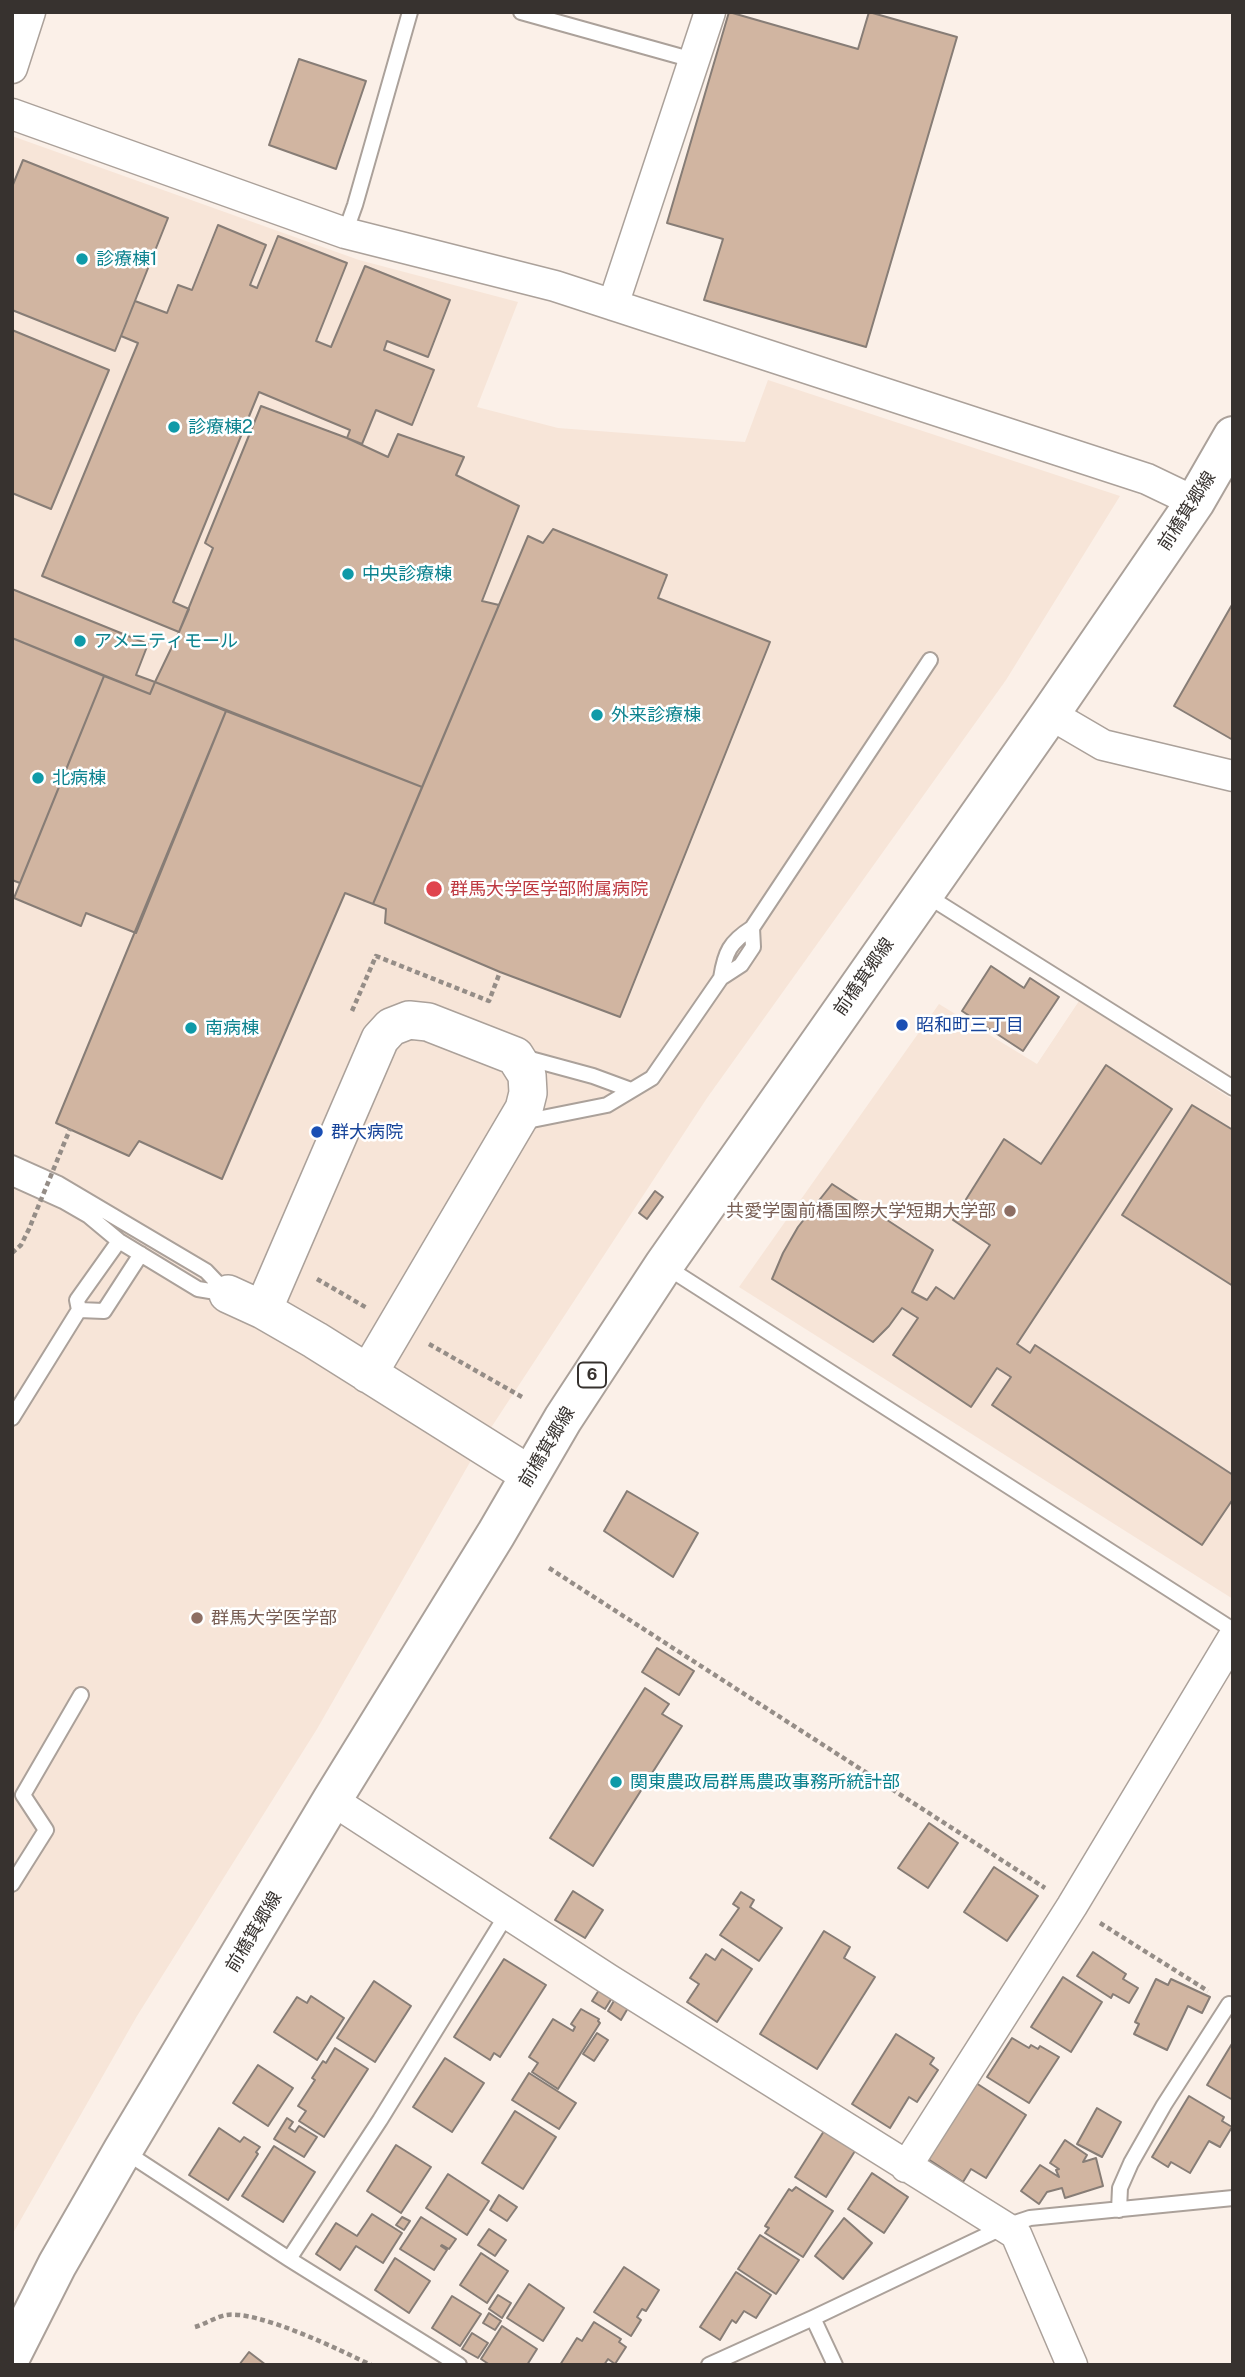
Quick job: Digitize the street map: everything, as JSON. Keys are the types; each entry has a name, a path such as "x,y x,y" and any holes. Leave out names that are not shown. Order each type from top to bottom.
{"main road":[{"name":"前橋箕郷線","path":"12,2354 57,2265 123,2150 563,1419 664,1265 1195,502 1233,436"}],"street":[{"path":"12,68 30,12"},
{"path":"613,306 710,12"},
{"path":"12,114 345,233 555,286 1147,479 1195,502"},
{"path":"1050,714 1103,745 1233,776"},
{"path":"263,1310 380,1039 391,1027 409,1020 428,1022 515,1056 527,1075 528,1093 524,1108 368,1374"},
{"path":"228,1294 316,1340 530,1475"},
{"path":"906,2166 1072,1906 1233,1638"},
{"path":"332,1800 983,2216 1006,2226 1016,2234 1072,2365"}],"lane":[{"path":"345,233 410,12"},
{"path":"521,12 693,60"},
{"path":"512,1132 532,1121 607,1105 652,1078 721,978 724,956 737,938 752,928 930,660"},
{"path":"923,893 1233,1088"},
{"path":"515,1056 556,1065 631,1090"},
{"path":"12,1163 60,1184 206,1271 228,1294"},
{"path":"12,1178 89,1216 119,1241 198,1289 228,1294"},
{"path":"12,1419 79,1310 77,1300 119,1241"},
{"path":"79,1310 104,1311 141,1254"},
{"path":"664,1265 1233,1630"},
{"path":"12,1884 46,1830 23,1795 81,1695"},
{"path":"289,2259 380,2120 507,1914"},
{"path":"1119,2210 1120,2188 1131,2163 1164,2105 1230,2004"},
{"path":"123,2150 289,2259 459,2365"},
{"path":"709,2365 1006,2226 1030,2218 1233,2198"},
{"path":"813,2318 835,2365"}],"path":[{"path":"12,1253 20,1245 35,1217 70,1129"},
{"path":"549,1568 1072,1906 1230,2004"},
{"path":"195,2327 224,2315 243,2315 280,2327 371,2365"}],"shaded area":[{"name":"群馬大学医学部附属病院","path":"12,136 359,260 518,302 477,407 558,428 745,442 768,380 1120,496 1006,680 707,1098 481,1443 317,1729 137,2016 12,2235"},
{"name":"共愛学園前橋国際大学短期大学部","path":"1079,1001 1233,1100 1233,1599 739,1287 939,1004 1037,1064"}],"building":[{"path":"729,12 858,49 869,12 957,37 866,347 704,300 723,239 667,223"},
{"path":"299,59 366,81 336,169 269,145"},
{"name":"診療棟1","path":"23,160 168,218 115,351 12,310 12,187"},
{"name":"診療棟2","path":"218,225 266,245 250,285 257,288 278,236 347,263 316,341 331,347 365,266 450,300 428,357 387,341 384,350 434,370 412,425 376,410 362,444 347,438 350,430 259,392 173,602 189,609 179,632 42,576 138,343 121,336 135,301 167,313 178,285 192,290"},
{"path":"12,330 109,370 51,509 12,493"},
{"name":"中央診療棟","path":"261,406 347,438 388,457 398,434 464,457 456,475 519,506 482,601 499,605 422,787 155,682 179,632 213,548 205,543"},
{"name":"外来診療棟","path":"553,529 667,575 658,598 770,642 620,1017 500,972 385,923 386,909 373,904 528,536 543,543"},
{"name":"アメニティモール","path":"12,589 148,644 136,675 155,682 150,694 12,638"},
{"path":"1233,603 1233,740 1174,706"},
{"name":"北病棟","path":"12,638 104,676 20,883 12,880"},
{"path":"104,676 150,694 155,682 226,711 136,933 86,913 81,926 14,898"},
{"name":"南病棟","path":"226,711 422,787 373,904 345,893 222,1179 139,1141 129,1156 56,1123"},
{"path":"991,966 1024,988 1030,978 1059,997 1023,1051 962,1011"},
{"path":"1106,1065 1172,1109 1017,1344 1030,1353 1035,1345 1233,1475 1233,1499 1202,1545 992,1405 1011,1377 997,1368 971,1407 893,1355 918,1318 902,1308 873,1342 772,1279 798,1227 832,1184 933,1250 912,1292 927,1300 936,1287 954,1299 990,1245 953,1220 1004,1139 1041,1164"},
{"path":"1192,1105 1233,1130 1233,1286 1122,1215"},
{"path":"655,1191 663,1197 647,1219 639,1213"},
{"path":"627,1491 698,1533 673,1577 604,1531"},
{"path":"657,1648 694,1671 679,1695 642,1672"},
{"name":"関東農政局群馬農政事務所統計部","path":"645,1688 669,1704 662,1714 682,1726 593,1866 550,1838"},
{"path":"929,1823 958,1843 928,1888 898,1868"},
{"path":"994,1867 1038,1896 1007,1941 964,1912"},
{"path":"573,1891 603,1910 585,1938 555,1920"},
{"path":"741,1892 754,1900 750,1907 782,1928 759,1961 720,1935 739,1908 733,1904"},
{"path":"824,1931 850,1947 844,1958 875,1977 817,2069 760,2034"},
{"path":"722,1949 752,1969 717,2022 687,2002 699,1984 690,1978 706,1954 715,1960"},
{"path":"1093,1952 1126,1974 1123,1979 1138,1988 1129,2003 1113,1994 1111,1998 1077,1976"},
{"path":"504,1959 546,1985 500,2057 494,2053 490,2060 454,2037"},
{"path":"1063,1977 1102,2002 1071,2052 1031,2027"},
{"path":"1156,1979 1168,1985 1171,1979 1210,1997 1202,2013 1188,2006 1167,2050 1134,2034 1139,2024 1135,2022"},
{"path":"374,1981 411,2006 375,2062 337,2038"},
{"path":"599,1990 612,1998 605,2009 592,2001"},
{"path":"311,1996 344,2018 317,2060 274,2032 297,1997 307,2003"},
{"path":"615,1999 628,2008 621,2020 608,2011"},
{"path":"581,2009 599,2019 600,2023 558,2089 532,2072 538,2063 529,2057 553,2019 573,2031 575,2027 571,2024"},
{"path":"597,2033 608,2040 594,2061 583,2054"},
{"path":"896,2034 934,2058 930,2064 938,2070 917,2102 909,2097 890,2128 852,2104"},
{"path":"1012,2038 1029,2048 1031,2045 1038,2049 1040,2046 1059,2057 1029,2103 987,2077"},
{"path":"1233,2042 1233,2100 1207,2085"},
{"path":"335,2048 368,2069 324,2137 299,2121 306,2111 298,2106 315,2080 312,2078"},
{"path":"445,2058 484,2083 452,2132 413,2107"},
{"path":"258,2065 293,2088 268,2126 233,2103"},
{"path":"529,2073 576,2103 559,2129 512,2100"},
{"path":"976,2083 1026,2115 986,2178 971,2169 963,2182 928,2159"},
{"path":"1189,2096 1224,2117 1222,2121 1232,2127 1220,2147 1209,2141 1190,2173 1171,2162 1168,2167 1152,2157"},
{"path":"1097,2108 1121,2122 1102,2157 1077,2144"},
{"path":"515,2111 556,2137 523,2189 482,2163"},
{"path":"287,2118 293,2122 289,2128 295,2132 299,2126 317,2137 304,2157 274,2139"},
{"path":"219,2128 240,2142 244,2137 260,2147 228,2200 189,2175"},
{"path":"824,2131 855,2151 826,2197 795,2177"},
{"path":"1065,2140 1087,2155 1083,2162 1096,2158 1103,2186 1065,2198 1062,2188 1047,2192 1039,2204 1021,2191 1040,2165 1059,2177 1056,2170 1059,2169 1050,2163"},
{"path":"396,2145 431,2167 401,2213 367,2191"},
{"path":"274,2146 315,2172 283,2222 242,2196"},
{"path":"872,2173 908,2197 884,2233 848,2209"},
{"path":"448,2174 489,2201 467,2235 426,2208"},
{"path":"796,2187 833,2211 803,2257 765,2233 769,2228 765,2226 789,2189 792,2191"},
{"path":"499,2195 517,2207 507,2221 490,2210"},
{"path":"372,2214 402,2233 383,2263 356,2246 340,2270 316,2254 336,2223 357,2236"},
{"path":"402,2217 410,2221 404,2230 396,2225"},
{"path":"421,2217 456,2239 449,2249 441,2246 447,2250 434,2270 400,2249"},
{"path":"844,2218 872,2243 843,2279 815,2256"},
{"path":"489,2229 506,2240 495,2256 478,2245"},
{"path":"760,2235 799,2260 776,2294 738,2269"},
{"path":"481,2253 508,2271 487,2303 460,2285"},
{"path":"395,2258 430,2281 409,2313 375,2290"},
{"path":"624,2267 659,2290 646,2311 642,2309 637,2317 641,2320 631,2336 594,2312"},
{"path":"736,2272 771,2295 756,2318 744,2311 736,2323 732,2320 720,2340 700,2327"},
{"path":"529,2284 564,2308 543,2341 507,2318"},
{"path":"498,2295 511,2303 502,2318 489,2309"},
{"path":"452,2296 481,2314 460,2346 432,2328"},
{"path":"489,2313 501,2321 495,2330 483,2323"},
{"path":"594,2322 621,2339 619,2342 626,2347 615,2364 608,2359 604,2365 560,2365 577,2338 582,2341"},
{"path":"502,2326 537,2349 527,2365 490,2365 481,2359"},
{"path":"472,2333 488,2343 478,2358 462,2349"},
{"path":"249,2352 266,2365 239,2365"}],"place":[{"name":"診療棟1","path":"82,259"},
{"name":"診療棟2","path":"174,427"},
{"name":"中央診療棟","path":"348,574"},
{"name":"アメニティモール","path":"80,641"},
{"name":"外来診療棟","path":"597,715"},
{"name":"北病棟","path":"38,778"},
{"name":"群馬大学医学部附属病院","path":"434,889"},
{"name":"昭和町三丁目","path":"902,1025"},
{"name":"南病棟","path":"191,1028"},
{"name":"群大病院","path":"317,1132"},
{"name":"共愛学園前橋国際大学短期大学部","path":"1010,1211"},
{"name":"群馬大学医学部","path":"197,1618"},
{"name":"関東農政局群馬農政事務所統計部","path":"616,1782"}]}
